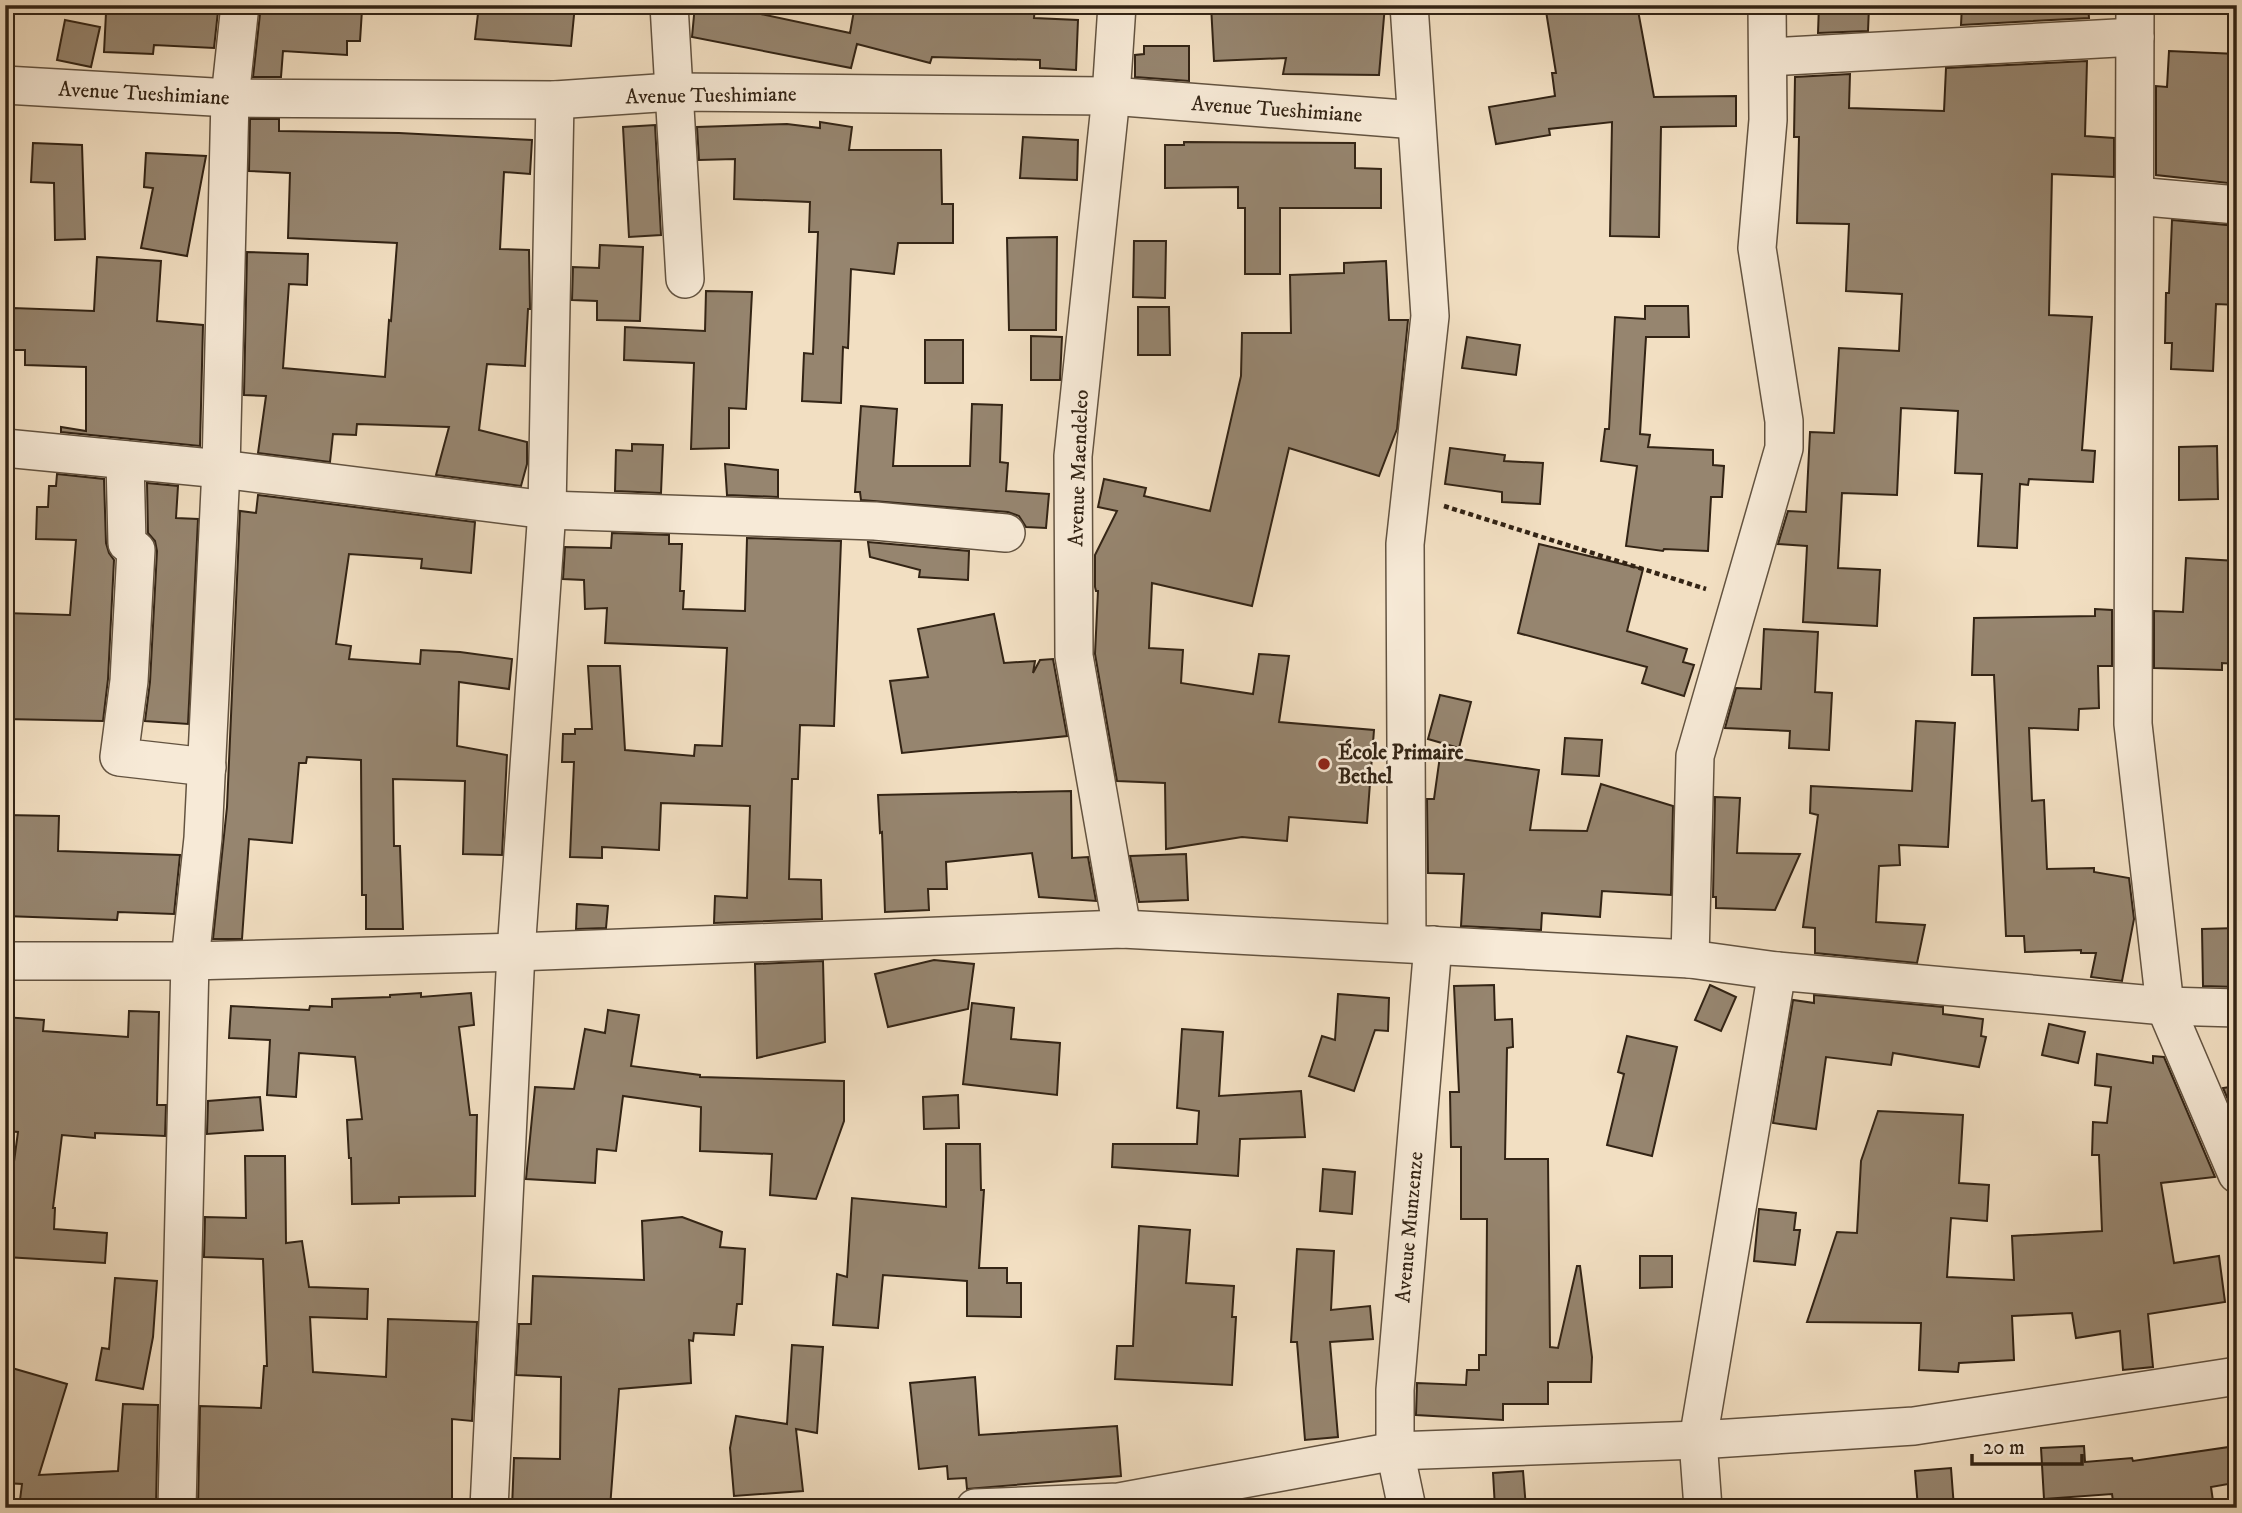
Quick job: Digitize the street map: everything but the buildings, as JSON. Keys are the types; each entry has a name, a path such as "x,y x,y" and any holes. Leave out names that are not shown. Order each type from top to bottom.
{"street":[{"path":"177,1508 190,961 203,838 207,768 222,469 230,98 240,5"},
{"path":"669,5 685,279"},
{"name":"Avenue Maendeleo","path":"1117,5 1111,96 1073,456 1074,656 1122,929"},
{"name":"Avenue Munzenze","path":"1406,1508 1395,1451 1395,1381 1420,944 1405,559 1430,323 1409,5"},
{"path":"1690,960 1695,756 1784,448 1757,248 1768,120 1767,5"},
{"path":"1768,57 2135,21 2132,706 2165,1006 2237,1174"},
{"name":"Avenue Tueshimiane","path":"5,85 230,98 555,100 672,92 1111,96 1416,120"},
{"path":"489,1508 516,952 547,510 555,100"},
{"path":"2135,196 2237,205"},
{"path":"5,448 222,469 547,510 875,521 1006,533"},
{"path":"125,460 127,543 136,550 129,681 119,757 207,768"},
{"path":"5,961 190,961 516,952 1122,929 1690,960 1777,971 2165,1006 2237,1008"},
{"path":"1703,1508 1698,1440 1777,971"},
{"path":"975,1508 1120,1505 1395,1451 1698,1440 1914,1426 2237,1376"}],"path":[{"path":"1411,496 1740,600"}],"place":[{"name":"École Primaire Bethel","path":"1324,764"}]}
